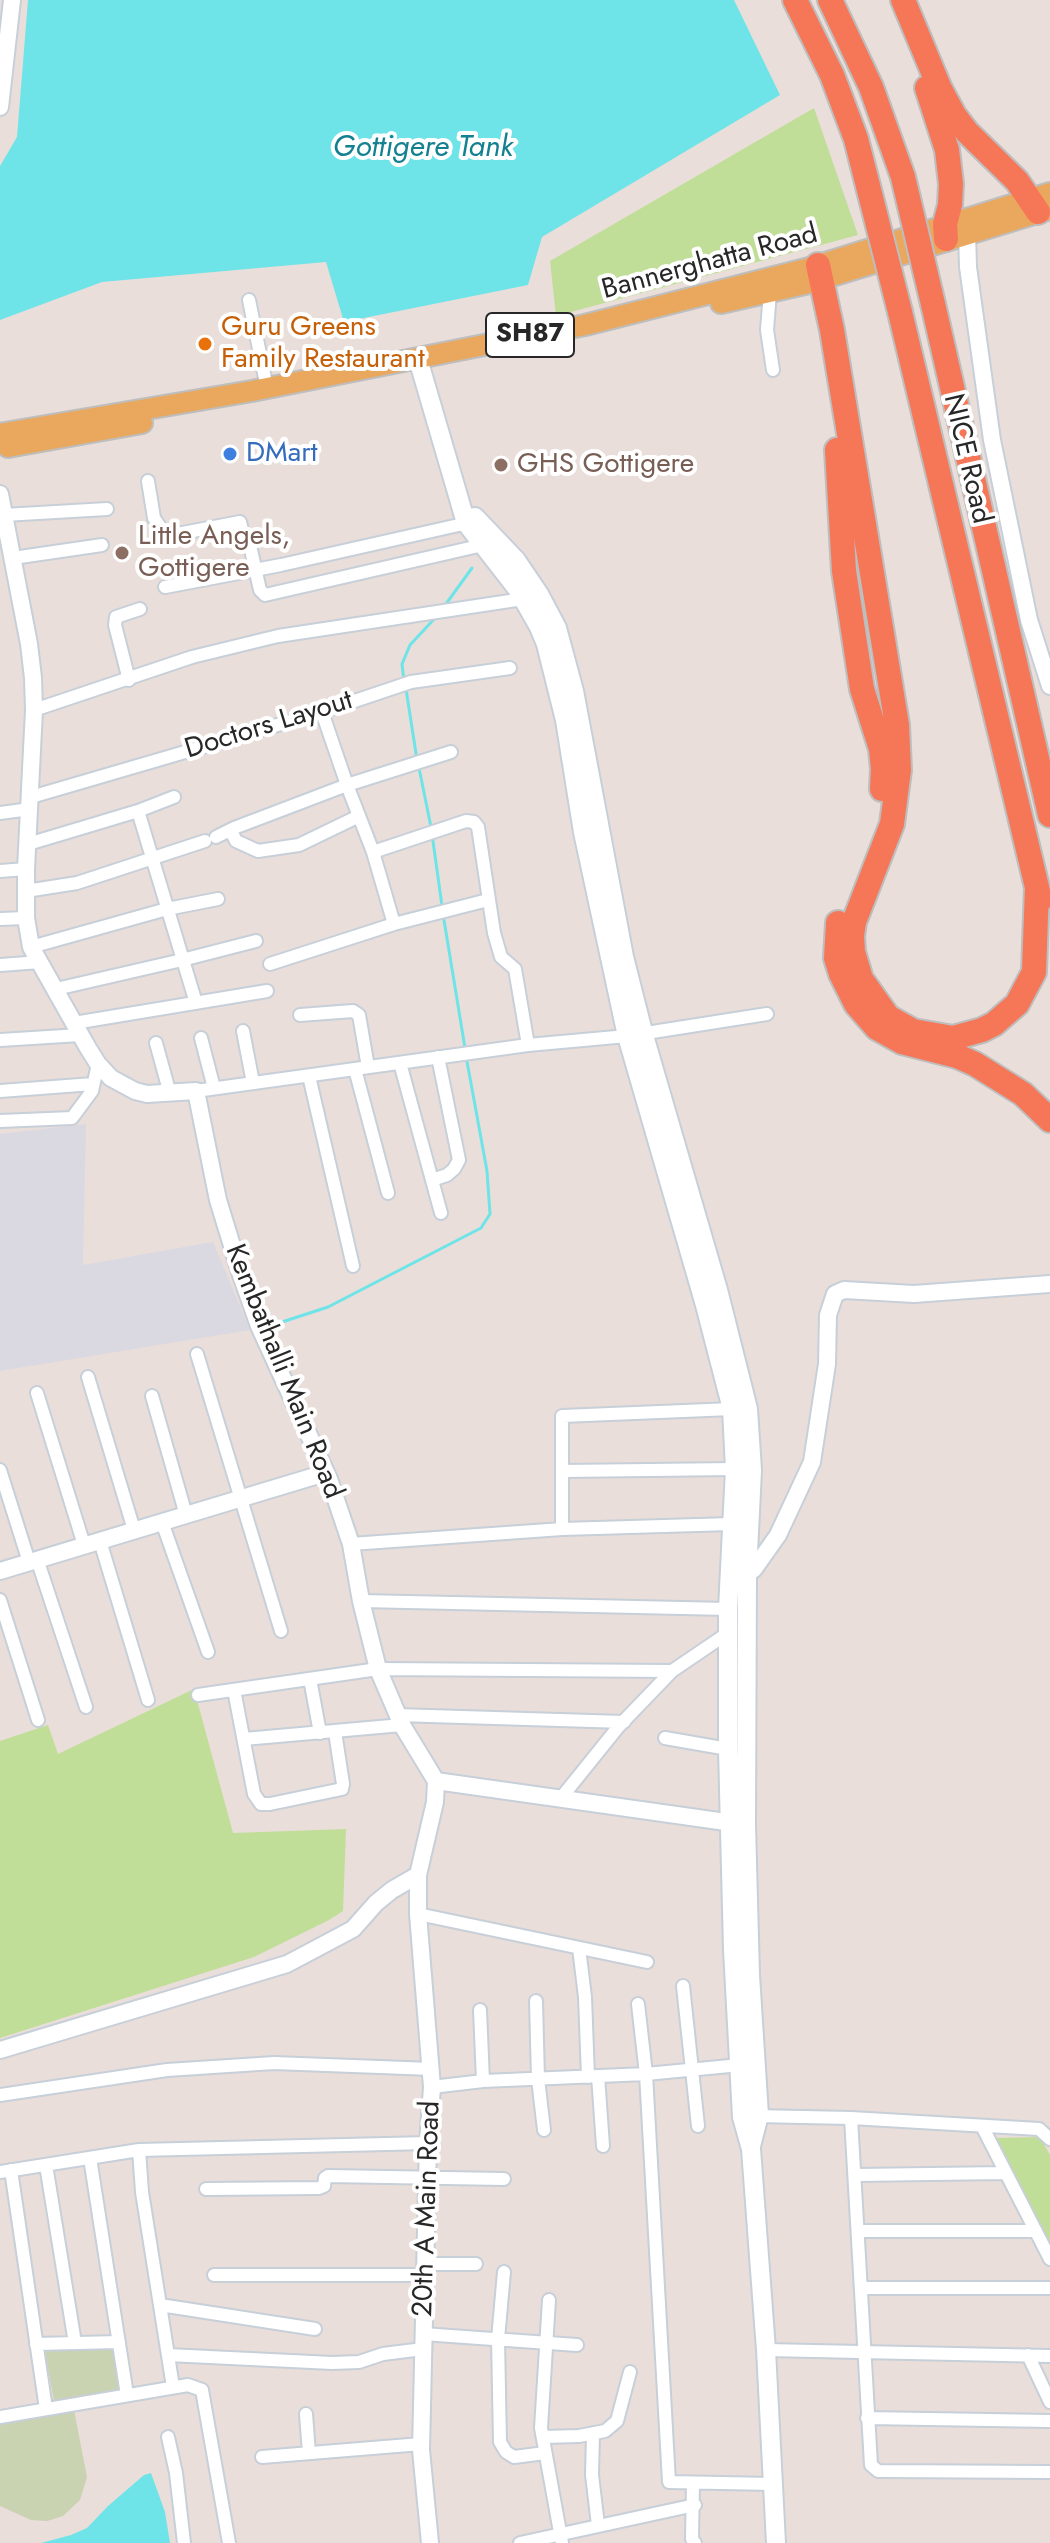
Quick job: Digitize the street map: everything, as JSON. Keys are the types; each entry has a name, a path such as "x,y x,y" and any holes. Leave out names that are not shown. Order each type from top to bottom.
{"highway":[{"name":"NICE Road","path":"795,0 832,75 856,139 1050,941"},
{"name":"NICE Road","path":"830,0 871,87 903,177 1050,815"},
{"path":"892,0 920,64 947,150 952,232"},
{"path":"903,0 954,115 967,132 1042,203"},
{"path":"813,274 832,330 897,725 899,770 892,824 861,901 852,936 856,966 869,993 888,1017 924,1035 953,1038 994,1024 1017,1004 1034,972 1037,887"},
{"path":"813,274 838,455 844,571 862,689 881,749 883,769 875,821 838,925 836,958 856,1004 877,1028 889,1037 918,1048 957,1056 975,1064 1023,1094 1050,1120"}],"main road":[{"name":"Bannerghatta Road","path":"0,434 420,365 813,274 1042,203"},
{"name":"Bannerghatta Road","path":"0,448 770,292 813,274"},
{"path":"420,365 450,476 483,545 523,599 546,644 565,720 583,832 732,1409 735,1469 732,1524 738,1574 738,1824 733,1950 740,2065 751,2116"},
{"path":"469,517 516,560 557,628 574,691 635,1034 699,1221 748,1409 752,1470 738,1574 728,1609 728,1749 738,1824 750,1975 751,2149 776,2543"}],"street":[{"path":"0,107 12,0"},
{"path":"952,232 968,267 992,440 1029,620 1050,686"},
{"path":"770,292 767,330 773,370"},
{"path":"249,300 267,388"},
{"path":"148,481 154,518 164,533 172,535 238,521 244,538 249,541 260,590 265,595 483,545"},
{"path":"0,494 29,644 34,710 26,869 26,918 31,947 98,1064 111,1078 135,1091 170,1094 767,1014"},
{"path":"4,515 107,509"},
{"path":"165,587 255,570 469,517"},
{"path":"13,558 102,545"},
{"path":"34,710 192,657 278,636 523,599"},
{"path":"129,680 115,625 116,617 140,609"},
{"name":"Doctors Layout","path":"0,813 404,684 510,668"},
{"path":"322,712 373,852 394,924"},
{"path":"26,891 77,883 152,859 347,785 451,752"},
{"path":"28,844 174,797"},
{"path":"138,811 196,1003"},
{"path":"234,828 232,833 236,841 258,851 299,845 359,816"},
{"path":"373,852 466,821 474,822 478,827 499,952 515,969 528,1045"},
{"path":"0,871 26,869"},
{"path":"31,947 167,909 218,899"},
{"path":"270,964 394,924 488,900"},
{"path":"0,919 26,918"},
{"path":"56,989 256,941"},
{"path":"0,965 40,962"},
{"path":"0,1040 77,1029 267,991"},
{"path":"300,1015 353,1011 359,1015 362,1068 388,1193"},
{"path":"243,1031 253,1083"},
{"path":"201,1038 214,1088"},
{"path":"156,1043 170,1094"},
{"path":"432,1180 447,1175 459,1160 438,1057"},
{"path":"400,1063 441,1213"},
{"path":"0,1121 72,1118 92,1091 98,1064"},
{"path":"309,1076 353,1266"},
{"path":"0,1091 93,1084"},
{"name":"Kembathalli Main Road","path":"196,1091 218,1200 241,1275 259,1326 325,1473 351,1544 378,1669 400,1720 436,1781"},
{"path":"738,1574 760,1561 778,1535 812,1462 827,1364 828,1315 835,1294 844,1290 914,1294 1050,1284"},
{"path":"197,1354 281,1631"},
{"path":"88,1377 134,1530"},
{"path":"37,1393 148,1700"},
{"path":"152,1396 186,1515"},
{"path":"562,1529 562,1416 732,1409"},
{"path":"562,1471 735,1469"},
{"path":"0,1470 86,1707"},
{"path":"0,1571 325,1473"},
{"path":"162,1522 208,1652"},
{"path":"351,1544 562,1529 732,1524"},
{"path":"0,1600 38,1720"},
{"path":"361,1601 728,1609"},
{"path":"561,1798 624,1722 672,1671 728,1633"},
{"path":"198,1695 378,1669 672,1671"},
{"path":"310,1679 320,1733"},
{"path":"234,1690 254,1794 261,1804 342,1789 335,1732"},
{"path":"244,1739 335,1732 400,1720 624,1722"},
{"path":"665,1738 728,1749"},
{"path":"0,2050 287,1964 353,1929 376,1903 418,1875 435,1802 436,1781 738,1824"},
{"name":"20th A Main Road","path":"418,1875 418,1914 432,2069 421,2444 430,2543"},
{"path":"418,1914 647,1962"},
{"path":"579,1948 603,2146"},
{"path":"683,1986 698,2126"},
{"path":"536,2001 538,2079 544,2130"},
{"path":"638,2004 646,2074 669,2482 772,2484"},
{"path":"480,2010 483,2081"},
{"path":"0,2095 167,2070 274,2063 432,2069"},
{"path":"432,2087 740,2065"},
{"path":"751,2116 851,2118 1048,2133"},
{"path":"851,2118 871,2465 878,2471 1050,2472"},
{"path":"982,2126 1050,2259"},
{"path":"46,2409 5,2171 139,2150 428,2143"},
{"path":"139,2150 142,2192 173,2387"},
{"path":"90,2158 127,2395"},
{"path":"46,2165 75,2343"},
{"path":"856,2175 1005,2173"},
{"path":"206,2189 321,2188 328,2176 504,2179"},
{"path":"859,2231 1036,2231"},
{"path":"214,2275 424,2270 476,2264"},
{"path":"504,2272 498,2339 500,2442 506,2452 514,2457 545,2453"},
{"path":"862,2288 1050,2288"},
{"path":"549,2300 543,2437 560,2538"},
{"path":"160,2305 315,2329"},
{"path":"168,2355 332,2363 359,2362 423,2342 498,2339 577,2345"},
{"path":"36,2344 119,2342"},
{"path":"766,2350 1050,2356"},
{"path":"1028,2355 1050,2402"},
{"path":"543,2437 579,2436 605,2431 617,2421 630,2372"},
{"path":"0,2417 173,2387 188,2385 202,2390 229,2543"},
{"path":"306,2414 309,2453"},
{"path":"867,2418 1050,2421"},
{"path":"593,2433 592,2475 598,2525"},
{"path":"168,2437 176,2473 184,2543"},
{"path":"262,2457 421,2444"},
{"path":"693,2483 692,2539 695,2543"},
{"path":"520,2543 560,2538 598,2525 695,2505"}],"shaded area":[{"path":"86,1124 83,1265 213,1242 250,1330 0,1371 0,1134"}],"green space":[{"path":"814,108 858,235 556,316 550,261"},
{"path":"194,1689 233,1833 346,1829 343,1911 254,1957 0,2038 0,1741 48,1725 58,1754"},
{"path":"1040,2137 1050,2155 1050,2243 994,2138"},
{"path":"44,2346 116,2347 123,2390 54,2401"},
{"path":"74,2410 87,2477 80,2500 63,2516 47,2521 31,2520 0,2506 0,2425"}],"water":[{"name":"Gottigere Tank","path":"28,0 734,0 780,95 542,237 528,285 344,322 326,262 102,282 0,320 0,166 17,137"},
{"path":"151,2473 165,2512 170,2543 41,2543 87,2528 144,2475"}],"waterway":[{"path":"443,608 472,568"},
{"path":"404,681 402,664 410,645 436,617"},
{"path":"406,689 417,760"},
{"path":"419,768 431,827"},
{"path":"432,834 442,906"},
{"path":"443,914 465,1048"},
{"path":"279,1323 328,1307 481,1228 490,1214 487,1171 466,1056"}],"place":[{"name":"Guru Greens Family Restaurant","path":"205,344"},
{"name":"DMart","path":"230,454"},
{"name":"GHS Gottigere","path":"501,465"},
{"name":"Little Angels, Gottigere","path":"122,553"}]}
